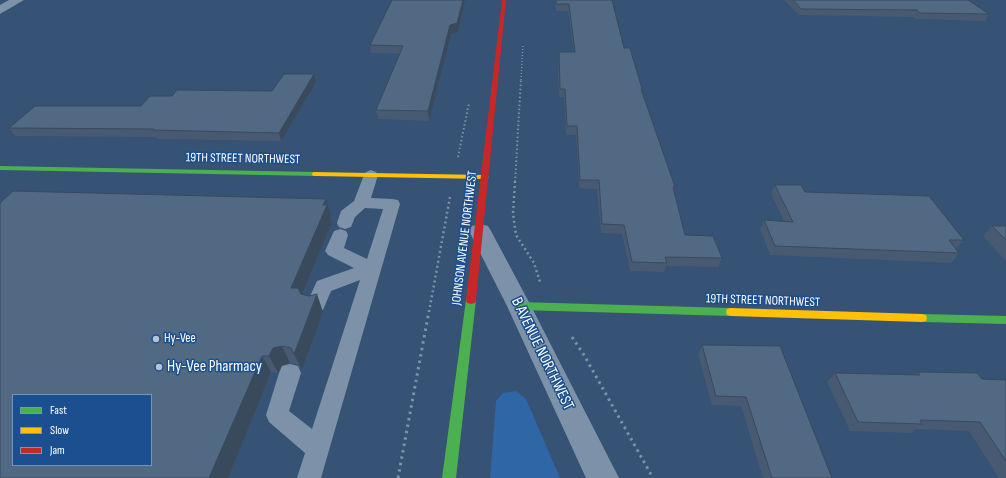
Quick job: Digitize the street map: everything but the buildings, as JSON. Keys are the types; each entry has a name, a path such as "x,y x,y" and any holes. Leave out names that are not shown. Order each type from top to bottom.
{"street":[{"path":"0,9 18,0"},
{"name":"JOHNSON AVENUE NORTHWEST","path":"449,478 480,231 504,0"},
{"name":"19TH STREET NORTHWEST","path":"0,168 485,177"},
{"name":"B AVENUE NORTHWEST","path":"480,231 519,306 603,478"},
{"name":"19TH STREET NORTHWEST","path":"519,306 1006,320"}],"lane":[{"path":"371,175 361,203 347,215 334,251 372,269"},
{"path":"309,478 392,204 361,203"},
{"path":"316,305 324,286 372,269"},
{"path":"290,373 277,415 318,449"}],"path":[{"path":"524,37 513,214 516,235 534,263 540,282"},
{"path":"398,478 469,101"},
{"path":"572,337 584,355 653,478"}],"shaded area":[{"path":"516,391 526,399 560,478 490,478 496,401 503,393"}],"traffic: fast":[{"path":"0,168 316,174"},
{"path":"449,478 471,300"},
{"path":"519,306 731,312"},
{"path":"922,318 1006,320"}],"traffic: slow":[{"path":"316,174 485,177"},
{"path":"731,312 922,318"}],"traffic: jam":[{"path":"471,300 504,0"}],"place":[{"name":"Hy-Vee","path":"156,339"},
{"name":"Hy-Vee Pharmacy","path":"159,367"}]}
